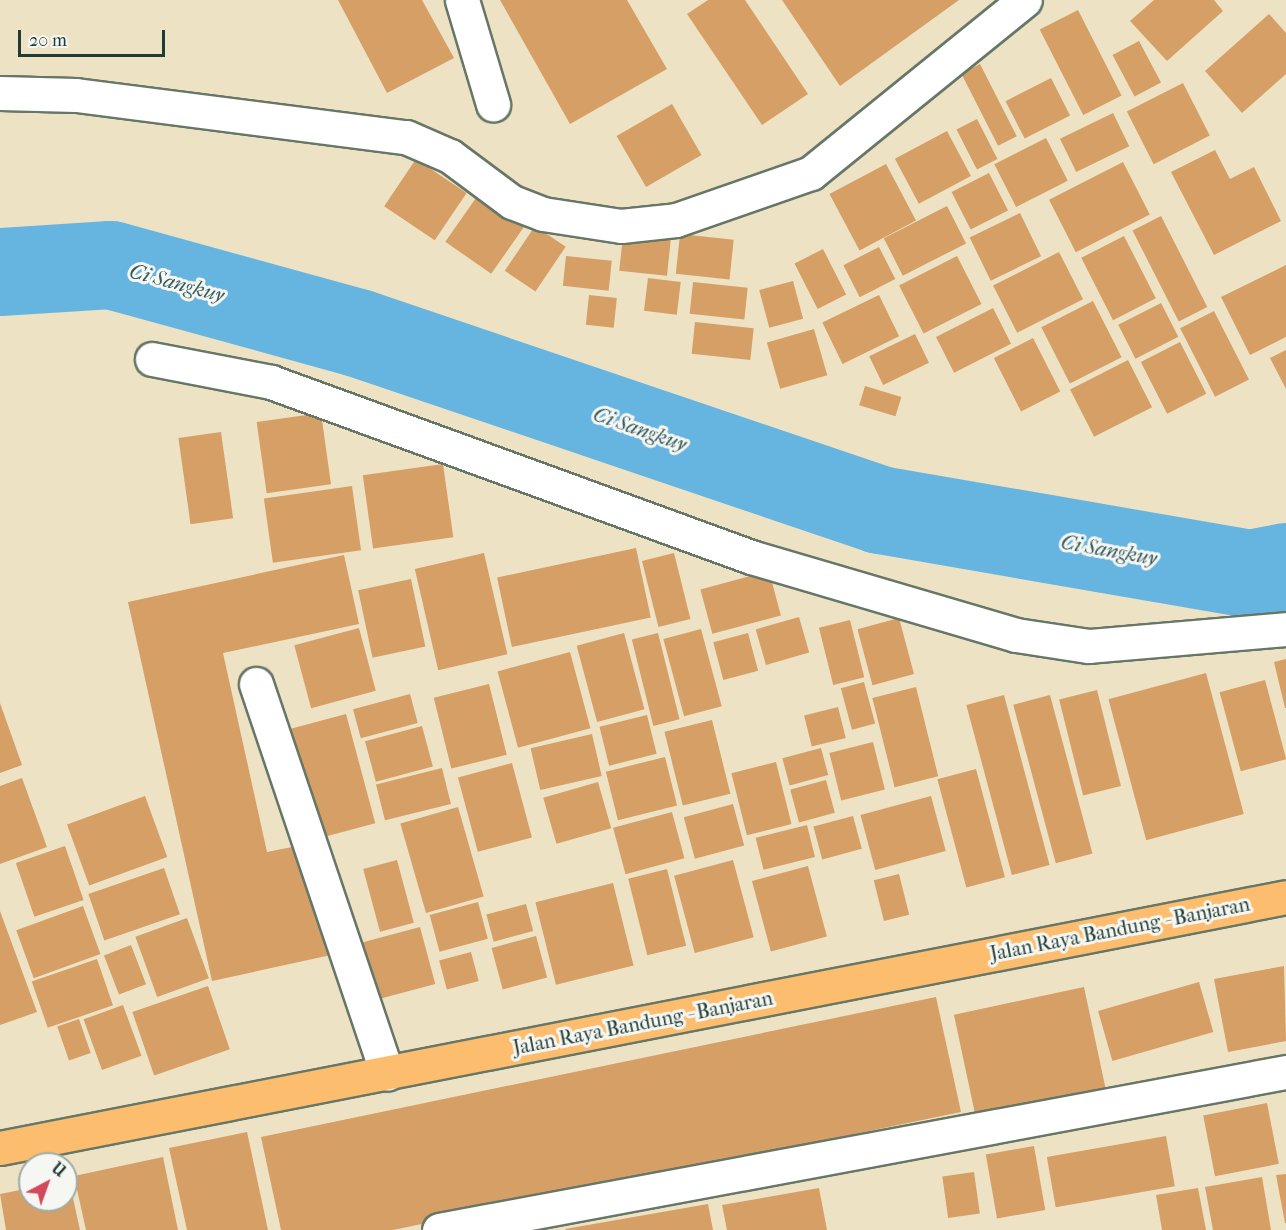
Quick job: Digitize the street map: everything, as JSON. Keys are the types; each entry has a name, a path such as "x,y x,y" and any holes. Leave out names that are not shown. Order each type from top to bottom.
{"main road":[{"name":"Jalan Raya Bandung - Banjaran","path":"0,1148 1286,897"}],"street":[{"path":"462,0 493,104"},
{"path":"0,93 76,95 406,137 450,156 512,202 543,214 621,226 676,220 811,173 1025,0"},
{"path":"152,359 271,382 751,557 1017,634 1089,646 1286,629"},
{"path":"256,684 387,1074"},
{"path":"439,1230 1286,1072"}],"building":[{"path":"338,0 422,0 454,58 387,93"},
{"path":"500,0 627,0 667,69 570,124"},
{"path":"708,0 745,0 808,94 762,125 687,14"},
{"path":"782,0 959,0 840,86"},
{"path":"1154,0 1214,0 1223,11 1167,61 1130,21"},
{"path":"1078,10 1122,96 1083,115 1040,30"},
{"path":"1269,14 1286,33 1286,74 1242,113 1205,71"},
{"path":"1139,41 1161,82 1135,97 1113,55"},
{"path":"980,64 1017,136 998,146 961,74"},
{"path":"1051,78 1070,115 1025,139 1006,101"},
{"path":"1183,83 1210,136 1154,164 1127,112"},
{"path":"672,104 702,155 646,187 617,136"},
{"path":"1113,113 1129,146 1076,172 1060,139"},
{"path":"977,119 997,159 977,170 957,129"},
{"path":"947,131 971,176 919,204 895,159"},
{"path":"1046,138 1068,181 1016,207 994,164"},
{"path":"1215,150 1230,179 1254,167 1281,221 1214,255 1171,172"},
{"path":"416,159 467,193 435,240 384,206"},
{"path":"1123,162 1150,215 1076,252 1049,200"},
{"path":"886,164 916,221 860,251 829,194"},
{"path":"989,173 1008,210 971,229 952,192"},
{"path":"478,195 524,227 491,274 445,242"},
{"path":"947,206 966,243 903,276 884,238"},
{"path":"1020,213 1041,256 991,281 970,238"},
{"path":"1161,216 1207,307 1179,321 1132,231"},
{"path":"535,226 566,247 535,291 505,271"},
{"path":"680,234 734,240 730,279 676,274"},
{"path":"623,235 671,240 667,276 619,271"},
{"path":"1124,236 1156,298 1113,320 1081,258"},
{"path":"879,247 895,279 860,297 843,265"},
{"path":"823,249 846,294 818,309 794,264"},
{"path":"1059,252 1083,299 1017,333 993,286"},
{"path":"566,256 612,261 609,291 563,286"},
{"path":"957,256 982,304 924,334 899,286"},
{"path":"1286,265 1286,337 1250,355 1221,297"},
{"path":"648,278 681,282 677,315 644,311"},
{"path":"793,281 803,319 769,328 759,290"},
{"path":"693,282 748,288 744,320 690,314"},
{"path":"589,295 617,298 614,328 586,325"},
{"path":"879,295 899,336 843,364 822,323"},
{"path":"1093,301 1122,357 1070,383 1041,327"},
{"path":"1161,303 1178,337 1135,359 1118,325"},
{"path":"993,308 1011,344 954,373 936,337"},
{"path":"1214,311 1249,380 1215,397 1180,328"},
{"path":"695,322 754,328 750,360 692,354"},
{"path":"814,329 827,375 780,389 767,343"},
{"path":"915,334 929,363 883,385 869,356"},
{"path":"1033,338 1060,391 1021,411 994,358"},
{"path":"1180,342 1206,394 1167,414 1141,362"},
{"path":"1286,350 1286,389 1270,358"},
{"path":"1128,360 1152,407 1094,437 1070,390"},
{"path":"865,386 901,397 895,416 859,405"},
{"path":"321,413 331,484 267,493 257,422"},
{"path":"221,432 233,518 191,524 178,438"},
{"path":"443,464 453,537 373,549 363,475"},
{"path":"352,486 361,550 273,563 264,498"},
{"path":"636,548 651,617 512,647 497,578"},
{"path":"484,553 507,654 438,670 415,569"},
{"path":"674,553 690,619 658,627 642,561"},
{"path":"344,555 359,624 223,653 267,852 307,844 331,955 212,981 128,602"},
{"path":"769,571 781,615 712,634 700,589"},
{"path":"411,579 425,646 373,658 358,590"},
{"path":"799,617 809,653 766,665 756,629"},
{"path":"899,618 914,674 872,685 857,629"},
{"path":"850,620 864,677 833,685 819,628"},
{"path":"359,628 376,691 311,708 294,645"},
{"path":"701,629 722,706 684,716 663,639"},
{"path":"624,633 644,709 597,722 577,646"},
{"path":"658,633 680,719 653,726 632,640"},
{"path":"748,633 758,671 723,680 713,642"},
{"path":"570,652 590,728 518,748 498,671"},
{"path":"1286,659 1286,708 1285,708 1274,662"},
{"path":"1206,673 1244,814 1146,840 1108,699"},
{"path":"1265,680 1286,759 1241,771 1220,692"},
{"path":"864,682 875,724 852,730 841,688"},
{"path":"489,684 507,755 451,769 434,698"},
{"path":"916,687 938,776 895,787 872,698"},
{"path":"1097,690 1121,786 1083,795 1059,699"},
{"path":"410,694 418,723 361,738 353,709"},
{"path":"1004,695 1050,865 1012,875 966,705"},
{"path":"1050,695 1092,853 1056,863 1013,705"},
{"path":"0,703 22,765 0,773"},
{"path":"838,707 846,738 812,747 804,715"},
{"path":"346,714 375,823 315,839 286,730"},
{"path":"647,715 657,754 609,766 599,727"},
{"path":"712,720 730,794 683,806 664,732"},
{"path":"422,726 433,767 376,782 365,741"},
{"path":"592,734 602,776 540,790 531,748"},
{"path":"873,742 885,790 841,800 829,753"},
{"path":"821,748 828,775 790,785 782,758"},
{"path":"665,757 677,806 618,820 606,772"},
{"path":"776,762 791,824 747,835 731,773"},
{"path":"512,763 532,837 478,852 458,777"},
{"path":"442,768 451,804 385,820 376,784"},
{"path":"976,769 1005,877 966,888 937,779"},
{"path":"22,778 47,847 0,864 0,786"},
{"path":"826,780 835,813 799,822 790,790"},
{"path":"598,782 611,828 556,844 543,798"},
{"path":"145,796 167,857 89,885 67,824"},
{"path":"931,796 946,851 875,870 860,815"},
{"path":"733,804 744,846 695,859 684,817"},
{"path":"458,807 484,896 426,913 400,824"},
{"path":"672,812 684,858 626,874 613,828"},
{"path":"853,816 862,849 822,859 813,827"},
{"path":"807,825 815,857 764,870 756,838"},
{"path":"65,846 84,900 34,917 16,863"},
{"path":"397,860 414,923 380,932 363,869"},
{"path":"733,860 754,937 695,953 674,876"},
{"path":"808,866 827,937 771,952 752,881"},
{"path":"164,868 180,914 104,940 88,894"},
{"path":"667,869 686,946 647,955 628,879"},
{"path":"899,874 909,915 884,921 874,880"},
{"path":"613,883 634,965 556,985 535,902"},
{"path":"478,902 488,939 440,952 430,915"},
{"path":"526,904 533,931 494,942 486,915"},
{"path":"83,906 100,954 34,978 16,930"},
{"path":"0,911 37,1012 0,1025"},
{"path":"187,918 209,978 157,997 135,937"},
{"path":"420,927 435,984 374,1000 359,943"},
{"path":"536,936 547,978 503,989 492,948"},
{"path":"131,945 146,984 119,995 104,955"},
{"path":"471,952 479,981 447,990 439,961"},
{"path":"97,959 113,1005 48,1028 32,981"},
{"path":"1284,966 1286,1041 1228,1052 1214,979"},
{"path":"1199,982 1213,1032 1112,1061 1098,1011"},
{"path":"208,986 230,1049 154,1075 132,1012"},
{"path":"1084,987 1107,1094 977,1121 954,1015"},
{"path":"936,997 961,1112 393,1230 281,1230 261,1137"},
{"path":"123,1005 141,1056 102,1070 84,1019"},
{"path":"79,1019 91,1053 69,1061 57,1026"},
{"path":"1267,1103 1279,1164 1215,1176 1203,1115"},
{"path":"247,1132 268,1230 187,1230 169,1148"},
{"path":"1166,1136 1175,1186 1056,1207 1047,1157"},
{"path":"1034,1146 1045,1210 997,1219 986,1155"},
{"path":"163,1157 178,1230 86,1230 78,1194 78,1175"},
{"path":"974,1172 980,1214 948,1218 942,1176"},
{"path":"1286,1174 1286,1223 1285,1223 1276,1175"},
{"path":"1262,1177 1271,1230 1213,1230 1205,1187"},
{"path":"819,1188 827,1230 727,1230 722,1205"},
{"path":"1198,1188 1206,1230 1162,1230 1156,1195"},
{"path":"18,1190 18,1212 76,1212 80,1230 6,1230 0,1194"},
{"path":"708,1204 713,1230 565,1229"}],"waterway":[{"name":"Ci Sangkuy","path":"0,272 111,265 358,333 880,510 1250,574 1286,567"}]}
